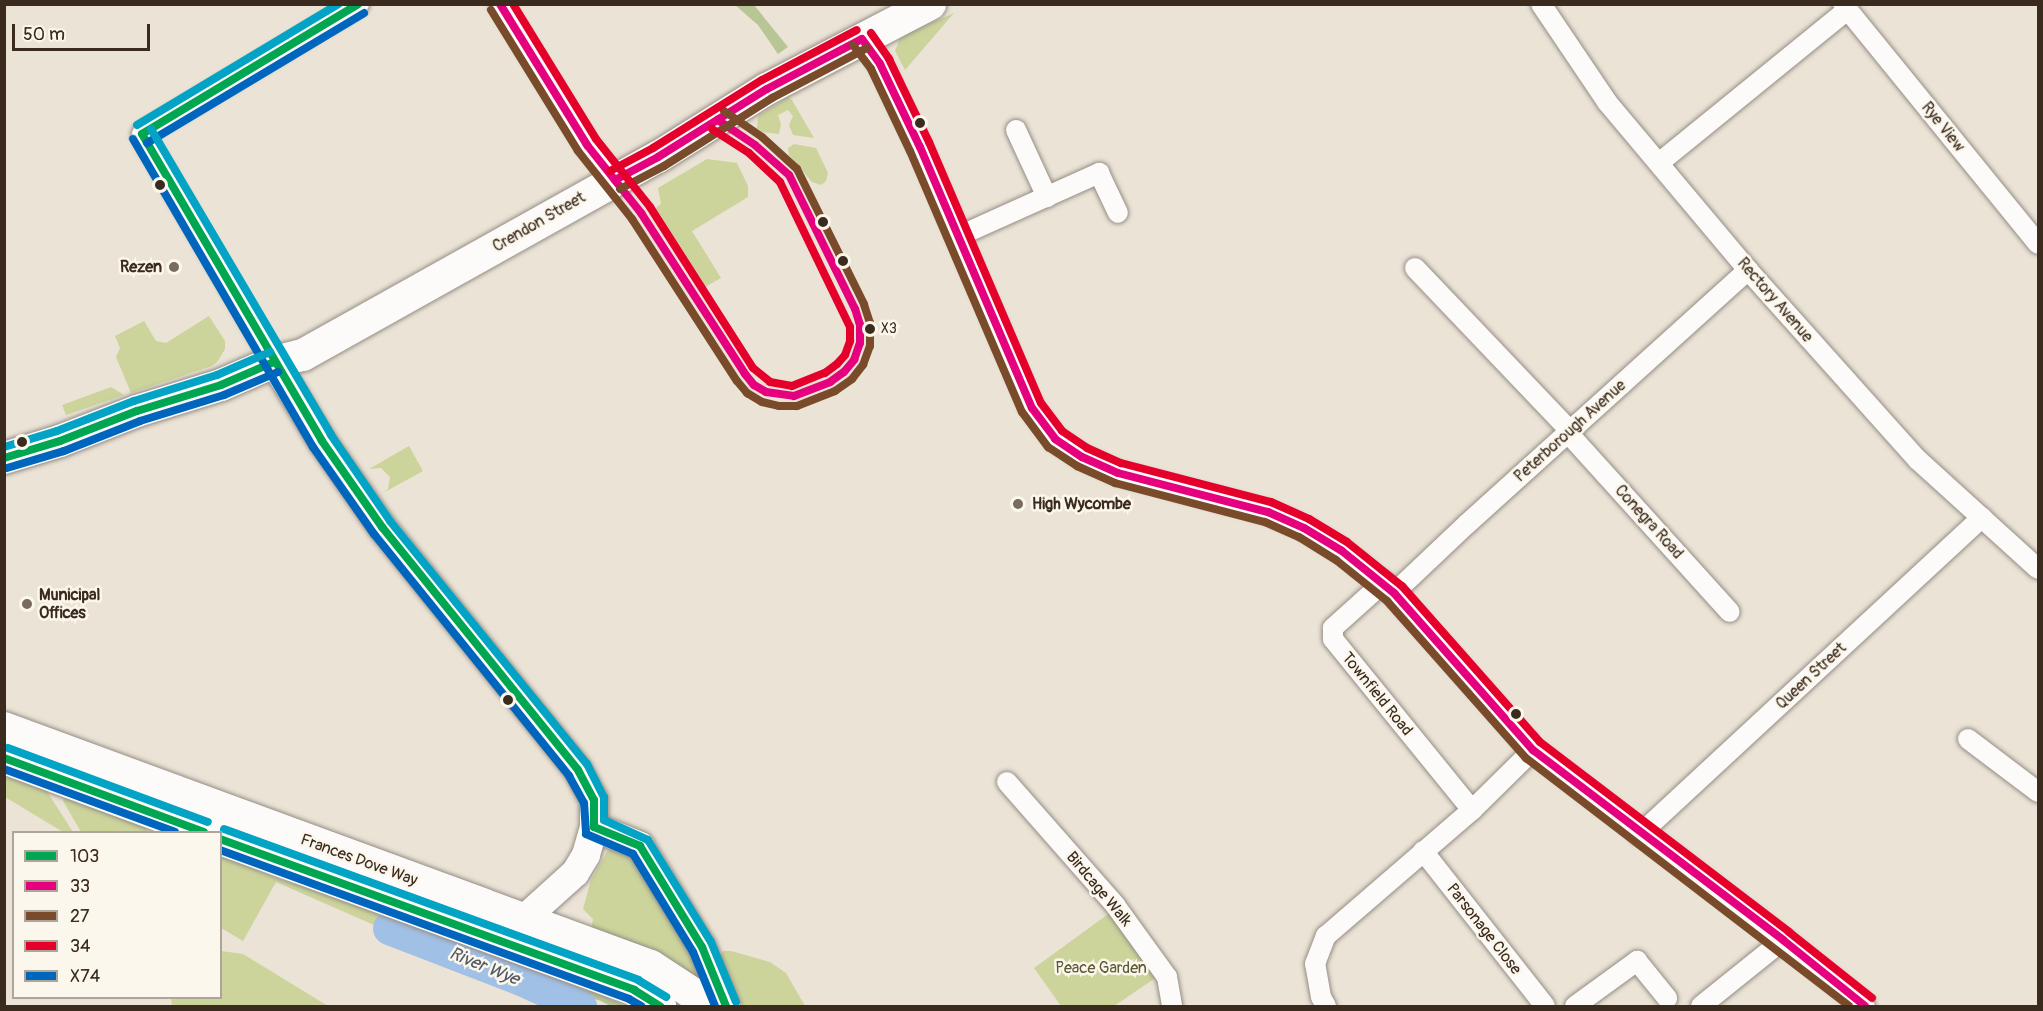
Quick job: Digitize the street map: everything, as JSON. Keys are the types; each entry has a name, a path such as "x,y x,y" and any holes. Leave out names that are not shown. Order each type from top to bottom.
{"main road":[{"name":"Crendon Street","path":"4,458 60,441 136,411 221,385 274,362 312,351 615,180 785,79 930,4"},
{"name":"Frances Dove Way","path":"4,728 517,932 634,990 660,1006"},
{"path":"4,758 201,831"},
{"name":"Frances Dove Way","path":"222,840 517,932 651,966 695,995 706,1006"}],"street":[{"path":"359,4 142,134 322,441 382,527 578,770 594,800 594,827 586,855 575,873 517,932"},
{"path":"500,4 587,145 615,180"},
{"name":"Rectory Avenue","path":"1541,4 1607,102 1748,270 1918,460 2038,569"},
{"name":"Rye View","path":"1659,163 1845,7 2038,244"},
{"path":"856,42 885,74 959,236 1032,408 1055,439 1082,458 1118,473 1268,512 1304,528 1342,551 1389,588 1533,750 1640,834 1783,940 1865,1006"},
{"path":"1016,130 1047,196"},
{"path":"959,236 1099,173 1118,213"},
{"name":"Conegra Road","path":"1415,268 1569,432 1730,612"},
{"name":"Peterborough Avenue","path":"1389,588 1569,432 1748,270"},
{"name":"Queen Street","path":"1640,834 1982,517"},
{"name":"Townfield Road","path":"1389,588 1333,628 1333,639 1472,810"},
{"path":"1968,739 2038,792"},
{"path":"1326,1006 1321,997 1315,964 1326,936 1472,810 1533,750"},
{"name":"Birdcage Walk","path":"1007,782 1115,905 1167,977 1172,1006"},
{"path":"594,827 640,846 702,947 726,1006"},
{"name":"Parsonage Close","path":"1423,851 1545,1006"},
{"path":"1701,1006 1783,940"},
{"path":"1575,1006 1637,961 1667,998"}],"green space":[{"path":"735,5 754,5 788,47 778,54 758,25"},
{"path":"954,13 905,70 895,51 901,36"},
{"path":"788,97 814,138 793,135 789,125 793,116 788,110 778,115 781,124 779,134 762,132 757,128 758,116"},
{"path":"794,144 816,148 828,173 826,181 821,185 812,182 789,155 788,148"},
{"path":"707,159 737,163 748,186 748,197 692,231 721,278 705,287 653,210 661,204 658,188"},
{"path":"209,316 225,341 225,349 218,361 212,366 131,393 116,357 120,348 115,336 144,321 156,341 166,343"},
{"path":"111,387 124,395 66,415 62,405"},
{"path":"409,446 423,471 383,493 388,489 390,477 381,468 369,469"},
{"path":"4,768 41,782 72,831 61,831 5,797"},
{"path":"68,791 146,825 147,831 80,831 63,801"},
{"path":"617,847 645,865 709,991 591,930 593,919 583,909 591,880 608,850"},
{"path":"222,855 278,879 362,902 395,918 390,932 276,882 243,941 222,929"},
{"name":"Peace Garden","path":"1111,912 1157,977 1114,1006 1061,1006 1034,968"},
{"path":"395,918 555,975 626,1006 610,1006 601,1001 390,932"},
{"path":"222,951 243,954 328,1006 172,1006 171,999 222,999"},
{"path":"723,951 731,951 770,962 786,973 805,1006 743,1006 725,978 717,959"}],"waterway":[{"name":"River Wye","path":"389,928 521,979 580,1006"}],"transit line":[{"path":"137,125 338,4"},
{"name":"103","path":"142,134 358,4"},
{"name":"33","path":"500,4 587,145 641,213 745,374 754,385 766,392 794,396 830,382 844,372 854,360 860,343 860,325 855,309 789,175 755,145 718,120"},
{"name":"34","path":"513,4 596,139 650,207 753,368 770,382 792,386 825,373 837,364 845,355 850,341 850,327 780,182 749,153 712,129"},
{"name":"27","path":"491,10 578,151 632,219 737,381 747,393 762,402 779,406 797,406 835,391 852,379 863,365 870,346 870,323 864,304 797,169 762,137 724,111"},
{"name":"X74","path":"147,143 364,13"},
{"name":"34","path":"610,171 653,148 762,80 857,30"},
{"name":"34","path":"871,33 889,59 929,142 1041,403 1062,431 1087,448 1121,463 1271,502 1309,519 1347,542 1402,586 1540,742 1872,998"},
{"name":"33","path":"862,39 880,64 920,147 1032,408 1055,439 1082,457 1118,473 1268,512 1304,528 1342,551 1394,593 1533,750 1783,940 1865,1006"},
{"name":"33","path":"615,180 658,157 767,89 862,39"},
{"name":"27","path":"853,45 871,69 910,151 1022,412 1048,447 1077,466 1115,483 1265,522 1299,537 1336,560 1387,601 1526,758 1849,1006"},
{"name":"27","path":"620,189 664,166 772,98 867,48"},
{"path":"151,129 331,435 390,521 587,764 604,797 604,820 648,840 711,942 736,1002"},
{"name":"103","path":"142,134 322,441 382,527 578,770 594,800 594,827"},
{"name":"X74","path":"133,139 313,447 374,534 569,776 584,803 586,834 633,854 693,952 715,1006"},
{"path":"4,447 57,431 134,401 217,375 270,352"},
{"name":"103","path":"4,458 60,441 137,411 221,385 274,362"},
{"name":"X74","path":"7,468 64,451 140,421 224,395 278,372"},
{"path":"8,748 208,822"},
{"name":"103","path":"4,758 201,831"},
{"name":"X74","path":"4,769 172,831"},
{"name":"103","path":"594,827 640,846 702,947 726,1006"},
{"path":"224,829 638,980 666,997"},
{"name":"103","path":"222,840 634,990 660,1006"},
{"name":"X74","path":"222,851 629,999 641,1006"}],"place":[{"name":"Rezen","path":"174,267"},
{"name":"X3","path":"870,329"},
{"name":"High Wycombe","path":"1018,504"},
{"name":"Municipal Offices","path":"27,604"}]}
